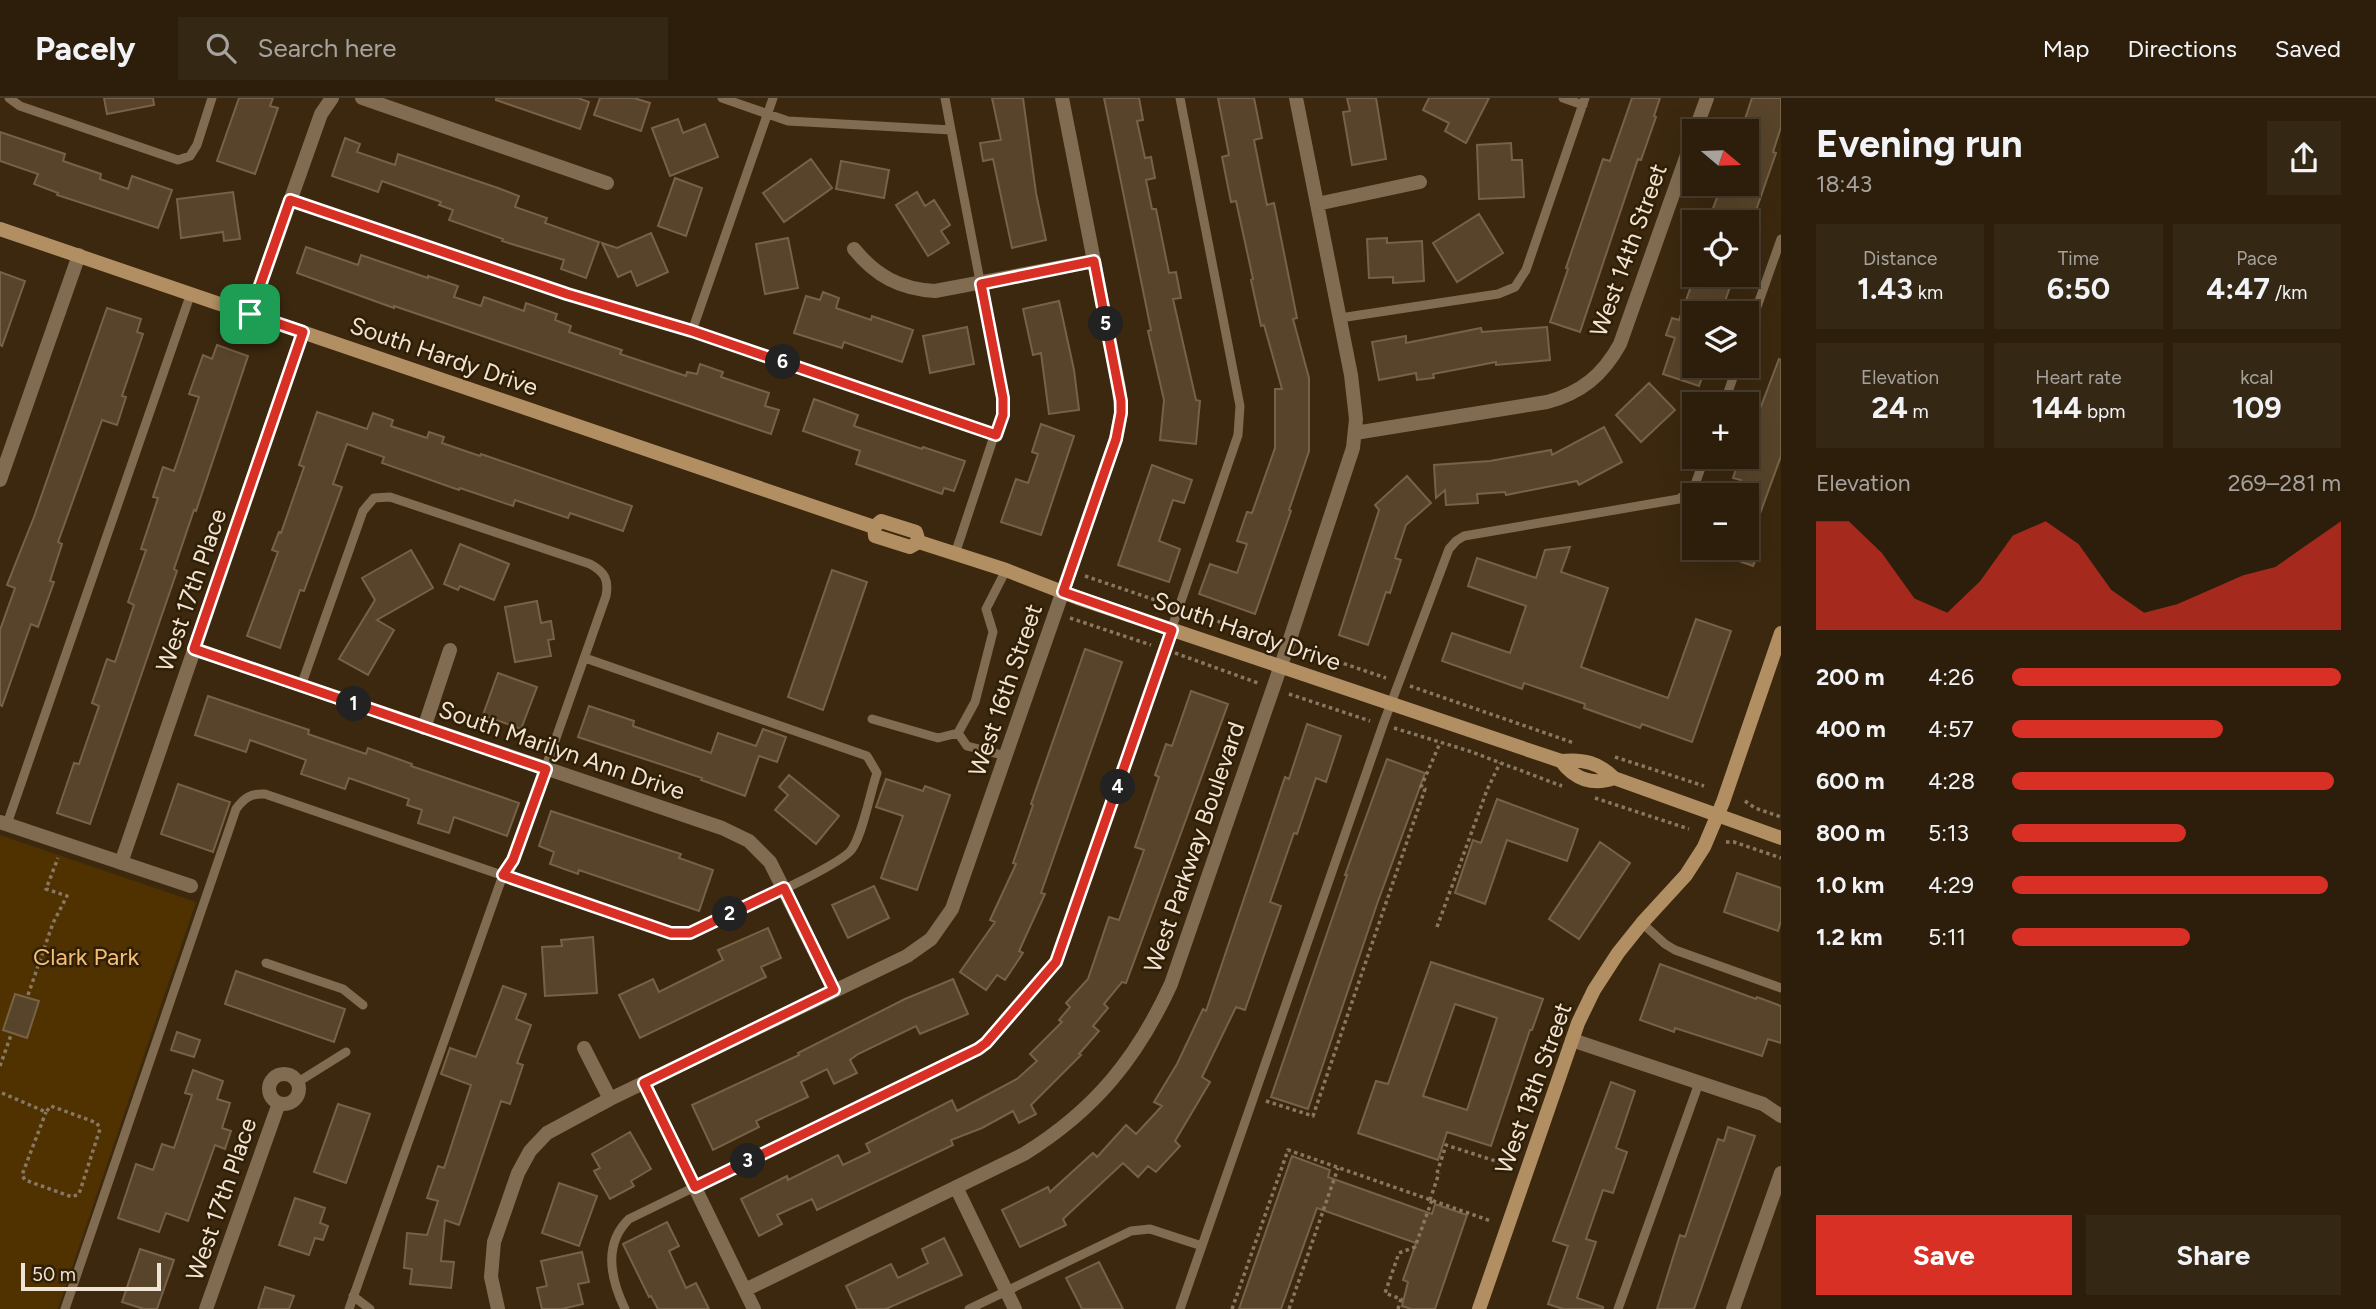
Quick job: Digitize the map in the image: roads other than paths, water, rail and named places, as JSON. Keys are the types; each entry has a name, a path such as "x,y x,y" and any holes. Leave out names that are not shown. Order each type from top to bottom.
{"street":[{"path":"250,314 321,114 332,98"},
{"path":"362,98 607,183"},
{"name":"West 16th Street","path":"498,1309 491,1277 492,1252 524,1161 547,1133 610,1099 919,949 943,925 958,895 1116,439 1121,413 1119,388 1062,98"},
{"name":"West Parkway Boulevard","path":"745,1290 1024,1154 1060,1130 1110,1084 1139,1046 1171,984 1350,462 1355,433 1351,375 1296,98"},
{"name":"West 14th Street","path":"1700,119 1707,98"},
{"name":"West 14th Street","path":"1355,433 1547,402 1590,383 1612,359 1620,344 1682,170"},
{"path":"1317,204 1420,182"},
{"name":"South Hardy Drive","path":"0,229 874,527 881,521 916,532 919,542 1561,761 1578,759 1604,768 1614,778 1781,838"},
{"path":"854,249 877,273 905,286 935,291 1094,261"},
{"path":"0,480 79,255"},
{"name":"West 17th Place","path":"121,863 303,332"},
{"name":"West 13th Street","path":"1479,1309 1572,1040 1594,990 1642,923 1696,862 1718,815 1781,633"},
{"name":"South Marilyn Ann Drive","path":"194,649 735,834 761,851 770,862 834,990"},
{"path":"424,728 450,650"},
{"path":"3,823 191,886"},
{"path":"1572,1040 1763,1104 1781,1116"},
{"path":"584,1048 610,1099"},
{"name":"West 17th Place","path":"286,1074 298,1082 297,1097 289,1104 279,1104 269,1093 272,1079 286,1074"},
{"path":"644,1083 754,1309"},
{"name":"West 17th Place","path":"206,1309 279,1104"},
{"path":"1733,1309 1781,1173"},
{"path":"956,1187 1015,1309"}],"lane":[{"path":"9,98 20,106 178,160 190,156 197,145 212,98"},
{"path":"722,98 788,121 951,130"},
{"path":"692,331 773,98"},
{"path":"945,98 1003,398 1003,415 955,554"},
{"path":"625,1309 615,1286 611,1255 620,1229 633,1216 978,1049 994,1035 1049,973 1061,951 1241,421 1180,98"},
{"path":"1340,318 1499,294 1514,287 1526,270 1584,102 1563,98"},
{"path":"290,200 591,301 692,331 996,435"},
{"path":"1759,301 1781,239"},
{"path":"3,823 191,293"},
{"path":"1180,1309 1443,561 1456,541 1464,536 1679,499 1694,487 1701,469"},
{"path":"301,686 363,511 374,498 382,496 403,501 599,568 606,576 606,597 585,658 513,860 503,875 349,1309"},
{"path":"872,719 938,738 958,733 975,702 993,632 986,609 1006,570"},
{"path":"65,1309 236,809 242,801 257,793 265,794 680,934 690,933 840,860 854,847 877,773 867,756 585,658"},
{"path":"958,733 967,746 1006,757"},
{"path":"1642,923 1675,950 1781,988"},
{"path":"266,962 343,989 363,1005"},
{"path":"298,1082 346,1052"},
{"path":"1618,1309 1699,1083"},
{"path":"969,1309 1140,1228 1202,1246"},
{"path":"353,1296 370,1309"}],"park label":[{"name":"Clark Park","path":"86,956"}]}
